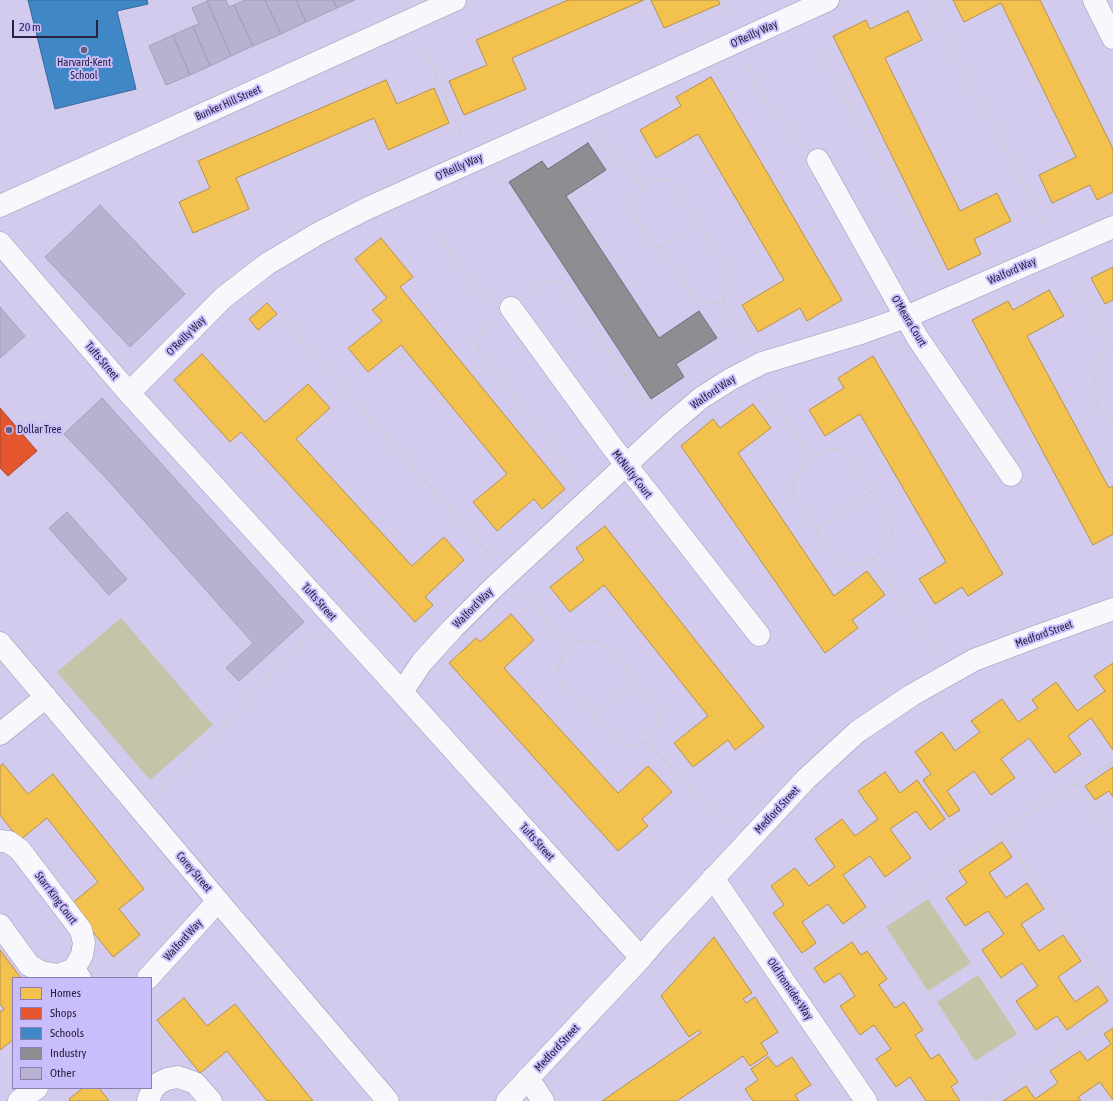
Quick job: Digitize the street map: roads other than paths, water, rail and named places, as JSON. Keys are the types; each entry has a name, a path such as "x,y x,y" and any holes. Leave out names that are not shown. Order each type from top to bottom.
{"street":[{"name":"Bunker Hill Street","path":"0,206 455,0"},
{"name":"O'Reilly Way","path":"129,393 223,298 267,264 318,233 368,208 828,0"},
{"path":"1094,0 1113,38"},
{"name":"O'Meara Court","path":"818,160 917,337 1011,476"},
{"name":"Walford Way","path":"402,692 422,662 452,628 508,574 667,427 701,398 731,379 751,358 762,363 861,333 906,317 1113,227"},
{"name":"Tufts Street","path":"0,242 129,393 402,692 641,958"},
{"name":"McNulty Court","path":"511,308 626,465 759,635"},
{"name":"Medford Street","path":"507,1101 806,779 857,732 912,695 974,660 1035,636 1113,609"},
{"name":"Corey Street","path":"0,643 388,1101"},
{"path":"0,734 46,697"},
{"name":"Starr King Court","path":"0,841 9,842 20,850 81,930 84,943 77,973 58,975 41,972 29,964 0,925"},
{"name":"Old Ironsides Way","path":"713,878 866,1101"},
{"name":"Walford Way","path":"149,977 218,901"},
{"path":"153,1086 167,1079 178,1078 191,1081 195,1083 211,1101"},
{"path":"528,1078 544,1101"},
{"path":"20,1101 36,1089"}],"place":[{"name":"Harvard-Kent School","path":"84,50"},
{"name":"Dollar Tree","path":"9,430"}]}
